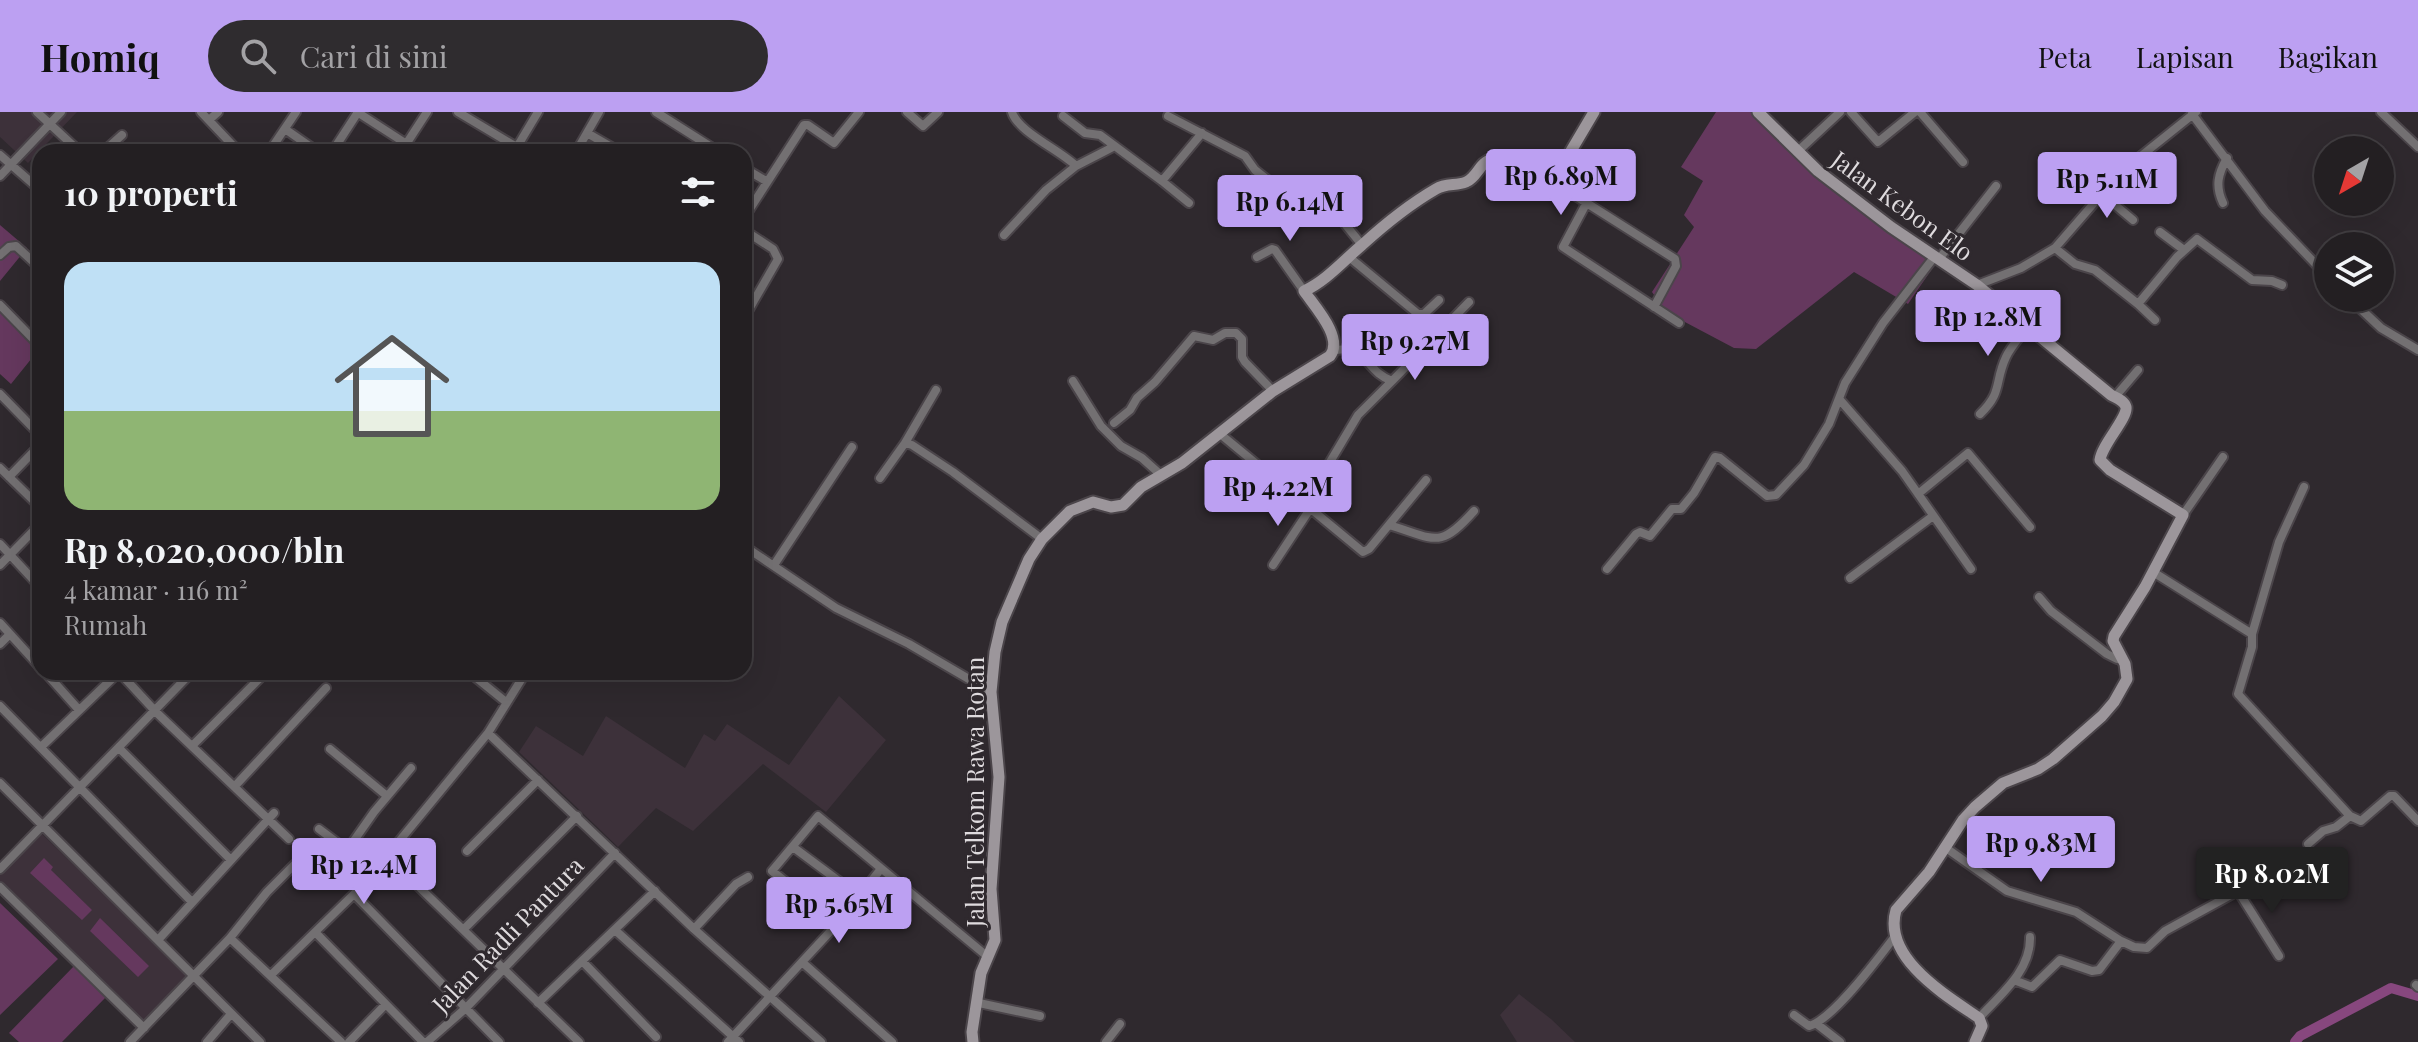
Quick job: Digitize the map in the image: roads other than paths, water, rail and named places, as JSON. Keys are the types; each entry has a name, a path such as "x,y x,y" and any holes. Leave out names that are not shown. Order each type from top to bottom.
{"street":[{"path":"37,112 71,144"},
{"path":"0,176 61,112"},
{"path":"201,112 232,144"},
{"path":"209,120 218,112"},
{"path":"275,144 296,112"},
{"path":"337,144 358,112 399,144"},
{"path":"407,144 427,112"},
{"path":"458,112 512,144"},
{"path":"523,144 538,112"},
{"path":"581,144 599,112"},
{"path":"656,112 706,144"},
{"path":"752,205 804,125 834,143 859,112"},
{"path":"907,112 923,126 938,112"},
{"path":"1012,112 1012,117 1020,124 1076,166"},
{"path":"1304,291 1319,283 1362,245 1438,187 1465,182 1487,161 1508,158 1534,177 1544,180 1555,178 1594,112"},
{"name":"Jalan Kebon Elo","path":"1758,112 1797,152 1843,190 1977,285 2115,397"},
{"path":"1797,152 1840,112"},
{"path":"1851,112 1878,142 1918,112 1963,162"},
{"path":"2381,112 2418,147"},
{"path":"1977,285 2021,268 2055,248 2121,172 2194,113 2265,211 2314,262"},
{"path":"1063,116 1085,133 1100,135 1189,203"},
{"path":"1168,116 1245,156 1255,170 1312,215 1329,209 1336,213 1362,245"},
{"path":"285,129 307,144"},
{"path":"587,133 606,144"},
{"path":"1162,181 1202,133"},
{"path":"112,144 122,135"},
{"path":"1004,235 1046,190 1076,166 1113,147"},
{"path":"0,155 32,183"},
{"path":"2223,203 2217,185 2227,158"},
{"path":"752,173 766,181"},
{"path":"1555,178 1574,195 1675,259 1676,266 1654,307"},
{"path":"1607,569 1636,534 1642,532 1650,536 1672,509 1681,509 1715,457 1767,496 1776,495 1804,465 1840,400 1845,383 1883,323 1996,186"},
{"path":"2102,194 2133,220"},
{"path":"1587,202 1563,247 1679,323"},
{"path":"2160,232 2184,250"},
{"path":"752,235 773,249 778,259 752,304"},
{"path":"2138,304 2192,241 2199,239 2252,280 2282,285"},
{"path":"0,255 9,247 16,246 32,261"},
{"path":"2055,248 2075,264 2095,270 2155,320"},
{"path":"1257,257 1275,250 1335,339 1335,350 1350,348 1383,378 1392,381"},
{"path":"1349,257 1418,314 1424,314 1439,300"},
{"path":"1324,472 1358,415 1469,302"},
{"path":"0,305 32,338"},
{"path":"2364,312 2381,328 2418,350"},
{"path":"1980,414 1997,394 2007,355 2028,326"},
{"path":"1114,423 1130,410 1137,398 1155,382 1194,336 1213,340 1225,333 1236,333 1242,339 1245,362 1273,391"},
{"name":"Jalan Telkom Rawa Rotan","path":"973,1042 981,973 995,940 991,889 999,777 991,692 995,652 1002,622 1029,559 1042,539 1070,511 1093,502 1111,507 1123,505 1141,487 1182,463 1273,391 1322,362 1335,350"},
{"path":"2138,370 2115,397 2123,401 2126,410 2103,448 2100,460 2117,475 2183,515"},
{"path":"1073,381 1101,426 1121,446 1142,458 1161,475"},
{"path":"880,478 936,390"},
{"path":"0,394 32,427"},
{"path":"1840,400 1873,435 1971,569"},
{"path":"1219,433 1363,552 1426,480"},
{"path":"905,443 953,472 1042,539"},
{"path":"774,565 852,447"},
{"path":"9,477 32,453"},
{"path":"1918,494 1968,453 2030,527"},
{"path":"1975,1042 1982,1026 1979,1018 1917,973 1896,935 1896,910 1929,872 1963,820 1989,793 2014,777 2046,764 2102,716 2127,679 2122,658 2113,641 2114,636 2183,515 2223,457"},
{"path":"0,468 32,499"},
{"path":"2304,487 2279,542 2238,694 2350,816 2361,821 2390,796 2394,796 2418,821"},
{"path":"1273,565 1310,509"},
{"path":"1389,525 1433,538 1444,538 1454,533 1474,511"},
{"path":"1850,578 1933,516"},
{"path":"0,565 32,532"},
{"path":"0,544 32,578"},
{"path":"752,551 836,608 909,644 991,692"},
{"path":"2153,572 2252,634"},
{"path":"2039,597 2051,611 2107,654 2122,658"},
{"path":"0,623 32,658"},
{"path":"0,644 10,634"},
{"path":"52,680 79,710"},
{"path":"41,747 111,680"},
{"path":"126,680 192,746 271,816 289,839"},
{"path":"1,865 44,826 185,680"},
{"path":"192,746 258,680"},
{"path":"479,680 506,702"},
{"path":"271,975 316,933 387,856 488,733 521,680"},
{"path":"235,786 326,688"},
{"path":"0,706 192,902"},
{"path":"488,733 694,929 821,1042"},
{"path":"119,748 231,860"},
{"path":"330,749 387,796"},
{"path":"130,1042 195,976 294,865 299,862 316,874 329,874 411,768"},
{"path":"467,851 538,780"},
{"path":"0,783 260,1042"},
{"path":"158,940 271,816"},
{"path":"464,929 577,816"},
{"path":"838,923 772,871 818,816 988,957"},
{"path":"2308,844 2323,831 2336,827 2350,816"},
{"path":"319,829 347,850"},
{"path":"793,847 859,896"},
{"path":"1946,848 2007,891 2076,912 2134,947 2147,948 2165,931 2238,891"},
{"name":"Jalan Radli Pantura","path":"425,1042 466,1008 615,853"},
{"path":"387,856 579,1042"},
{"path":"2220,860 2279,956"},
{"path":"615,930 733,1040 838,923 880,870"},
{"path":"694,929 736,884 748,877"},
{"path":"0,887 144,1028"},
{"path":"538,1003 655,891"},
{"path":"354,894 499,1042"},
{"path":"316,933 425,1042"},
{"path":"1794,1015 1806,1025 1817,1024 1864,975 1896,935"},
{"path":"1979,1018 2014,980 2030,951 2030,937"},
{"path":"230,938 341,1042"},
{"path":"2014,980 2032,987 2060,960 2092,971 2099,970 2121,941"},
{"path":"583,962 656,1040"},
{"path":"802,962 892,1042"},
{"path":"979,1003 1040,1016"},
{"path":"349,1042 385,1005"},
{"path":"207,1042 231,1014"},
{"path":"1106,1042 1120,1024"},
{"path":"1817,1024 1840,1042"}],"waterway":[{"path":"2295,1042 2300,1036 2391,988 2418,996"}]}
